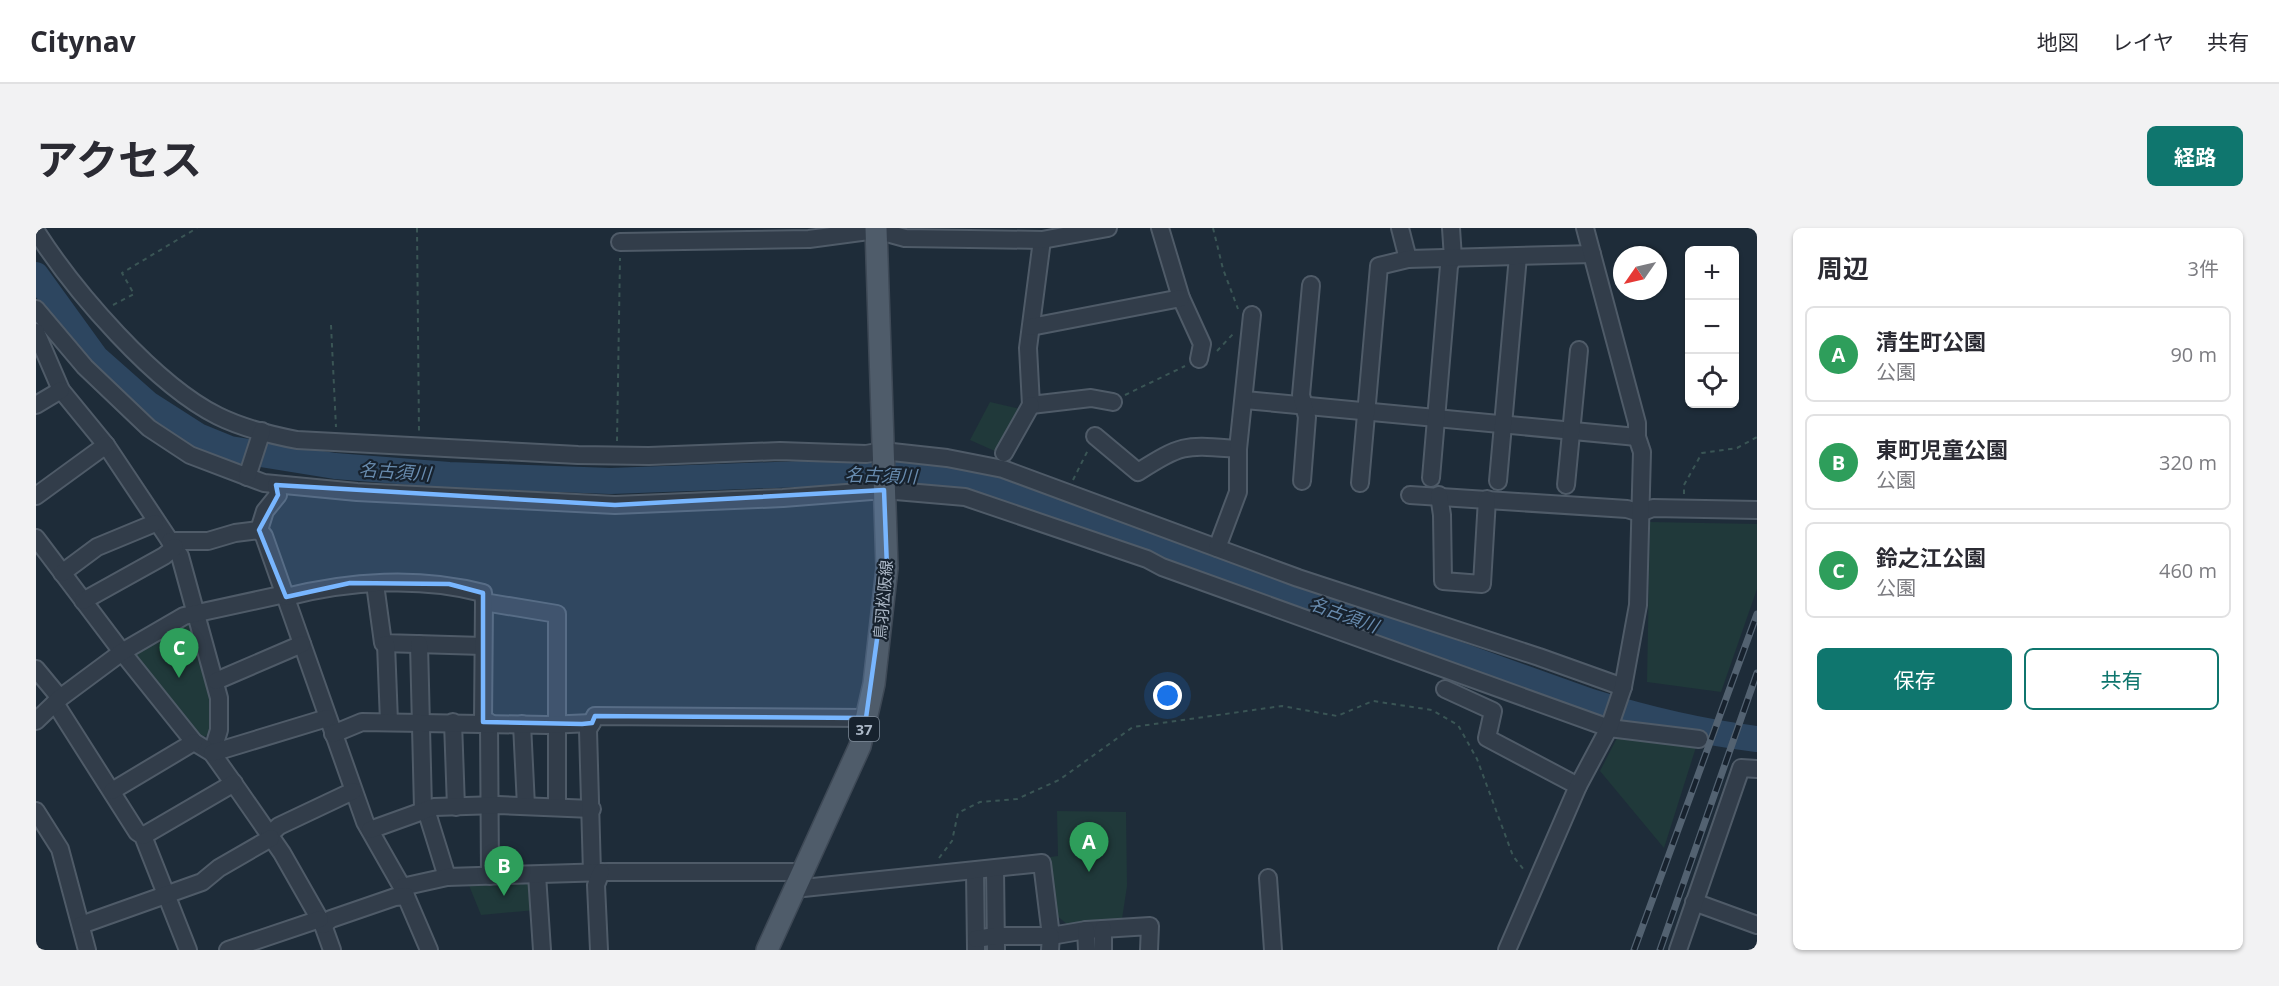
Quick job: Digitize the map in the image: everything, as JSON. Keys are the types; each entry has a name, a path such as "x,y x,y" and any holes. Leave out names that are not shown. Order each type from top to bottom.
{"main road":[{"name":"鳥羽松阪線","path":"767,950 860,746 880,640 887,568 876,229"}],"street":[{"path":"620,242 809,239 876,229 905,238 1042,240 1108,228"},
{"path":"1160,228 1181,298 1202,344 1199,359"},
{"path":"1400,228 1407,259"},
{"path":"1431,478 1434,418 1449,266 1453,258 1451,228"},
{"path":"1507,950 1578,786 1609,728 1623,687 1638,605 1641,452 1637,437 1637,423 1585,228"},
{"path":"36,231 71,279 157,375 219,417 262,432 297,440 578,455 649,456 780,451 866,454 883,451 947,458 1003,469 1217,548 1623,687"},
{"path":"1004,453 1031,405 1028,348 1042,240"},
{"path":"1360,483 1379,266 1407,259 1592,254"},
{"path":"1498,481 1518,256"},
{"path":"1302,481 1307,417 1301,395 1311,285"},
{"path":"1031,327 1181,298"},
{"path":"1217,548 1238,492 1238,449 1245,400 1246,315"},
{"path":"39,321 48,357 61,390 106,446 155,523 172,544 216,681 219,698 219,730 212,753"},
{"path":"39,321 96,379 149,428 190,455 247,477 276,485 615,505 783,498 884,490 965,497 1147,559 1173,571 1609,728 1700,739"},
{"path":"1566,485 1579,350"},
{"path":"36,405 61,390"},
{"path":"1031,405 1091,398 1113,402"},
{"path":"1245,400 1637,437"},
{"path":"247,477 262,432"},
{"path":"1095,436 1138,472 1174,449 1191,445 1238,449"},
{"path":"36,496 106,446"},
{"path":"259,530 265,511 278,495 276,485"},
{"path":"1410,495 1439,495 1627,509 1640,513 1653,508 1757,510"},
{"path":"1439,495 1442,515 1443,581 1482,584 1487,499"},
{"path":"62,573 98,547 155,523"},
{"path":"172,544 208,541 236,533 259,530"},
{"path":"259,530 264,536 353,791 370,830 404,891 429,950"},
{"path":"36,538 122,652 195,742 212,753 234,783 270,836 322,922 332,950"},
{"path":"83,601 164,556 172,544"},
{"path":"36,722 58,700 122,652 195,612 350,584 449,584 483,593 486,722 495,876"},
{"path":"375,584 383,643 386,644 389,722"},
{"path":"484,602 556,614 557,807"},
{"path":"216,681 302,644"},
{"path":"386,644 483,646"},
{"path":"419,644 423,809 428,816 447,877"},
{"path":"36,669 58,700 137,832 143,836 172,894 188,950"},
{"path":"1445,689 1493,711 1486,738 1578,786"},
{"path":"599,950 588,730 595,716 866,718"},
{"path":"212,753 327,718"},
{"path":"333,734 362,722 591,723"},
{"path":"453,722 456,807"},
{"path":"522,724 526,806"},
{"path":"112,791 195,742"},
{"path":"1678,950 1741,768 1757,769"},
{"path":"143,836 234,783"},
{"path":"81,925 202,882 219,868 270,836 279,826 353,791"},
{"path":"370,830 423,809 526,806 592,809"},
{"path":"36,811 60,849 87,950"},
{"path":"228,950 322,922 447,877 596,872 798,880 933,876 1042,863 1051,943"},
{"path":"995,870 996,943"},
{"path":"975,871 976,944 1051,943 1095,929 1150,927 1149,950"},
{"path":"537,875 542,950"},
{"path":"1268,878 1273,950"},
{"path":"1694,902 1757,925"},
{"path":"1087,950 1095,929"},
{"path":"1095,929 1103,950"}],"path":[{"path":"105,317 111,307 134,294 122,273 197,228"},
{"path":"417,228 419,435"},
{"path":"1213,228 1223,269 1246,315"},
{"path":"617,442 620,242"},
{"path":"331,325 336,431"},
{"path":"1113,402 1215,353 1232,337 1236,326"},
{"path":"1066,493 1095,436"},
{"path":"1683,509 1684,485 1702,453 1737,448 1757,437"},
{"path":"933,876 933,862 945,853 952,841 958,813 980,802 1017,799 1059,780 1132,727 1282,706 1336,716 1373,701 1432,710 1458,725 1477,759 1513,856 1537,885"}],"highlighted area":[{"path":"276,485 615,505 884,490 887,568 866,718 595,716 592,723 582,724 483,722 483,593 449,584 350,583 286,597 259,530 278,495"}],"green space":[{"path":"990,402 1020,409 997,452 970,440"},
{"path":"1650,522 1757,524 1757,589 1721,692 1647,682"},
{"path":"186,622 192,624 213,698 213,732 202,738 134,658 134,653"},
{"path":"1617,738 1696,747 1664,848 1600,771"},
{"path":"1057,811 1126,812 1127,886 1122,919 1067,924 1056,915 1050,857 1058,856"},
{"path":"535,879 536,910 481,915 468,883"}],"waterway":[{"name":"名古須川","path":"36,275 96,358 148,404 198,436 230,449 335,466 449,475 611,481 854,472 941,477 1018,497 1591,702 1673,724 1757,739"}],"railway":[{"path":"1634,950 1757,614"},
{"path":"1660,950 1757,673"}],"place":[{"name":"鈴之江公園","path":"179,678"},
{"name":"清生町公園","path":"1089,872"},
{"name":"東町児童公園","path":"504,896"}]}
